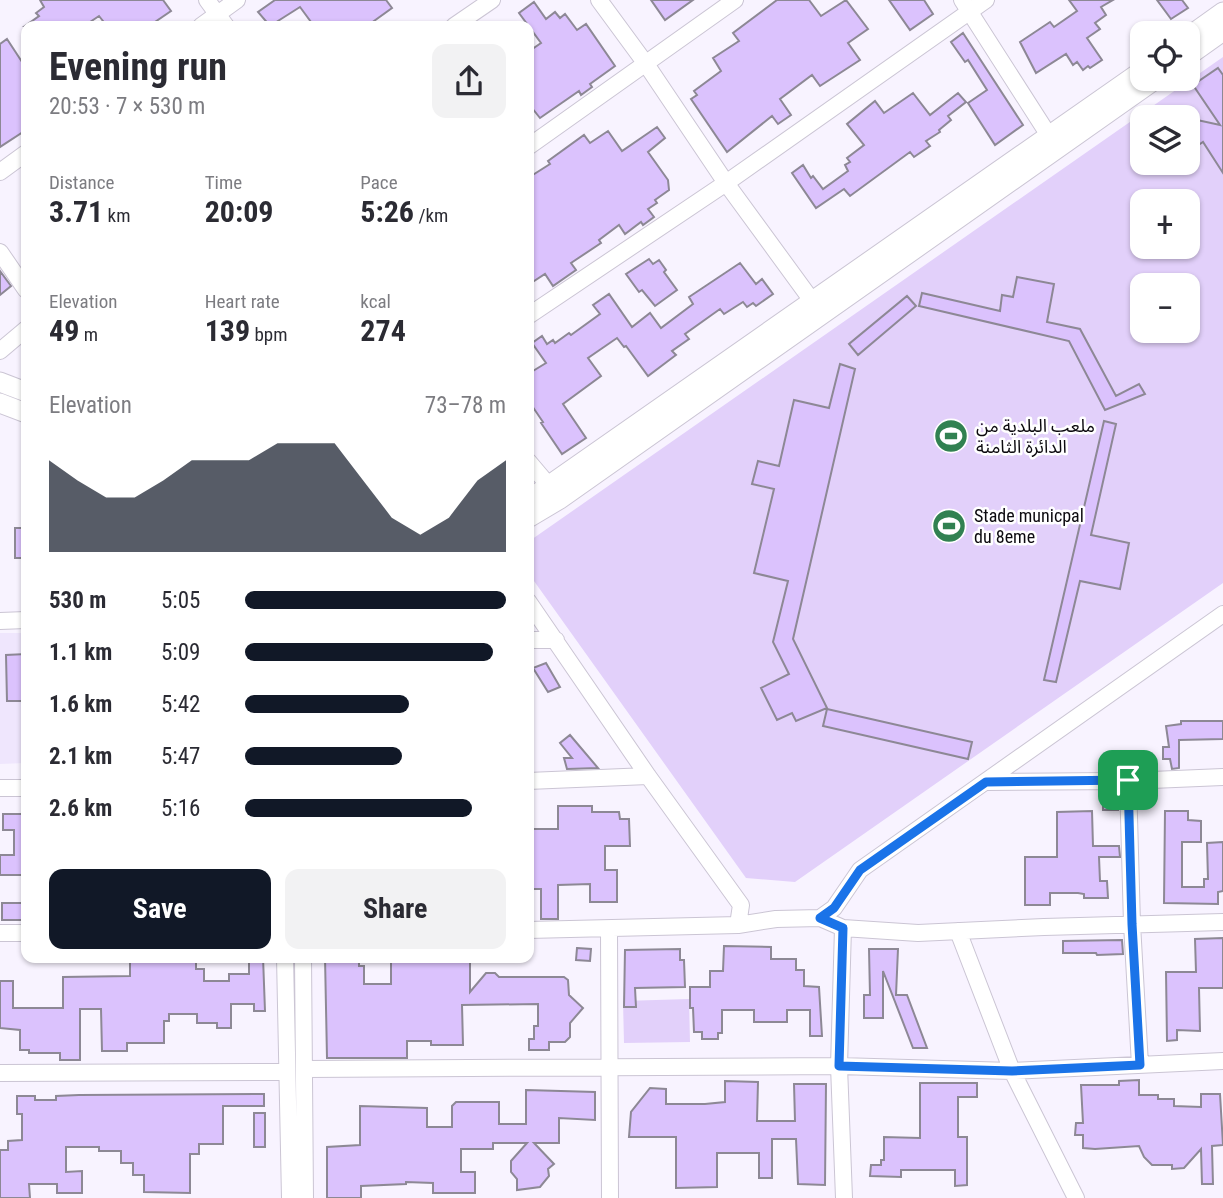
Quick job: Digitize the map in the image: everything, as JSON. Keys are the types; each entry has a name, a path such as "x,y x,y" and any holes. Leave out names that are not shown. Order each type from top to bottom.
{"street":[{"path":"207,0 221,20 237,0"},
{"path":"461,21 492,0"},
{"path":"599,0 646,64 726,183 817,307"},
{"path":"534,143 735,0"},
{"path":"534,312 726,183 966,6 986,0"},
{"path":"966,6 1053,142"},
{"path":"1200,28 1223,12"},
{"path":"1200,47 1223,31"},
{"path":"1053,142 1130,80"},
{"path":"534,512 554,493 817,307 1053,142 1136,91"},
{"path":"0,172 21,157"},
{"path":"0,252 21,283"},
{"path":"0,351 21,333"},
{"path":"0,382 21,390"},
{"path":"0,403 21,411"},
{"path":"534,468 554,493"},
{"path":"534,498 554,493"},
{"path":"534,609 648,776 741,905 738,925"},
{"path":"820,918 834,908 860,870 1223,614"},
{"path":"0,621 21,620"},
{"path":"534,640 556,640"},
{"path":"534,781 648,776"},
{"path":"986,782 1223,777"},
{"path":"1128,780 1140,1065"},
{"path":"0,788 21,788"},
{"path":"534,930 738,925 776,919 820,918 843,928 918,933 1223,922"},
{"path":"843,928 839,1066 844,1198"},
{"path":"608,929 610,1198"},
{"path":"958,931 1012,1071 1076,1198"},
{"path":"0,933 21,933"},
{"path":"285,963 290,1198"},
{"path":"303,963 305,1198"},
{"path":"305,1069 839,1066 1012,1071 1223,1061"},
{"path":"0,1073 287,1072"}],"shaded area":[{"name":"ملعب البلدية من الدائرة الثامنة","path":"1223,57 1223,583 795,882 746,878 534,581 534,538 1130,122 1130,175 1200,175 1200,105 1154,105 1174,91 1200,91 1200,73"},
{"path":"0,633 21,633 21,763 0,764"},
{"path":"689,999 690,1042 624,1043 623,1001"}],"building":[{"path":"40,0 163,0 171,11 156,21 103,21 99,16 92,21 32,21 39,16 36,13 44,7"},
{"path":"275,0 386,0 392,8 374,21 310,21 300,7 278,21 266,21 258,12"},
{"path":"651,0 693,0 665,20"},
{"path":"777,0 809,0 821,16 846,0 868,29 848,43 860,60 820,86 812,75 780,99 791,115 778,124 772,116 727,152 691,99 697,95 694,91 721,71 713,58 739,41 733,33"},
{"path":"889,0 924,0 933,14 910,30"},
{"path":"1069,0 1113,0 1101,7 1106,15 1095,23 1100,29 1087,38 1102,60 1083,70 1077,62 1073,65 1066,54 1036,73 1020,42 1050,22 1054,27 1077,11"},
{"path":"1157,0 1182,0 1188,8 1171,19"},
{"path":"534,2 546,19 555,12 560,18 565,14 577,30 586,24 615,66 590,84 592,87 581,95 579,91 540,118 534,110 534,48 541,43 534,33 534,21 525,21 519,13"},
{"path":"963,33 1023,125 995,145 968,103 987,90 968,60 965,62 951,42"},
{"path":"7,39 21,60 21,133 0,147 0,44"},
{"path":"1218,68 1223,75 1223,173 1203,142 1200,144 1200,121 1220,125 1197,91 1200,91 1200,80"},
{"path":"913,93 930,115 958,93 966,102 948,116 951,120 940,132 926,141 930,146 914,157 910,152 850,196 844,189 816,208 792,173 803,165 811,178 813,176 823,189 848,171 845,165 850,162 847,158 864,145 847,124 875,101 884,113"},
{"path":"657,127 665,138 648,152 668,180 669,190 648,209 654,217 643,225 641,222 625,234 619,225 599,240 601,243 571,263 576,270 553,286 545,274 534,281 534,174 584,135 590,143 608,131 622,151"},
{"path":"649,259 653,264 659,260 677,290 655,306 642,290 639,292 626,274"},
{"path":"740,263 756,284 762,279 773,294 756,306 753,303 747,307 743,302 724,314 720,309 685,334 689,339 672,351 676,355 648,376 617,338 588,358 601,376 563,404 586,438 562,454 534,409 534,370 546,363 534,342 542,336 547,344 553,340 555,343 569,333 571,335 600,314 593,305 609,294 632,327 650,313 661,328 693,304 689,297"},
{"path":"0,271 11,286 0,295"},
{"path":"1017,277 1054,284 1047,322 1080,329 1116,396 1139,384 1145,394 1105,410 1069,341 919,306 922,293 1000,311 1002,295 1013,297"},
{"path":"907,296 916,306 858,355 849,344"},
{"path":"840,364 855,369 793,639 827,708 796,721 792,713 777,720 761,688 789,674 773,642 788,581 754,573 774,489 752,484 758,461 779,466 794,400 829,408"},
{"path":"1104,421 1116,424 1091,535 1129,543 1120,589 1080,581 1056,682 1044,680"},
{"path":"15,528 21,528 21,558 15,558"},
{"path":"21,654 21,701 7,701 6,655"},
{"path":"546,663 560,687 548,692 534,668"},
{"path":"827,709 972,742 968,759 823,726"},
{"path":"1181,721 1223,721 1223,739 1179,740 1179,768 1172,769 1170,759 1163,759 1163,747 1169,747 1166,726 1181,724"},
{"path":"570,735 598,768 567,769 564,758 572,758 560,743"},
{"path":"1103,799 1118,799 1118,810 1103,810"},
{"path":"558,806 592,806 592,812 619,812 620,819 629,819 630,846 605,846 605,870 617,870 617,902 590,902 590,884 558,885 558,919 541,919 541,889 534,889 534,829 558,829"},
{"path":"1092,811 1093,846 1119,846 1120,857 1099,857 1100,881 1107,881 1108,898 1084,898 1084,894 1078,893 1050,893 1050,905 1025,905 1025,857 1057,857 1057,812"},
{"path":"1165,811 1188,811 1188,820 1201,821 1201,842 1182,842 1182,887 1204,887 1204,879 1208,879 1207,843 1223,842 1223,891 1218,892 1218,904 1164,903"},
{"path":"3,814 21,814 21,875 0,875 0,855 14,855 14,830 3,830"},
{"path":"2,903 21,903 21,920 2,920"},
{"path":"1223,938 1223,988 1199,988 1200,1031 1177,1030 1177,1040 1167,1041 1166,972 1196,972 1195,939"},
{"path":"1122,940 1123,954 1063,953 1063,941"},
{"path":"724,946 771,947 771,959 796,959 796,970 804,970 804,986 819,987 822,1036 810,1036 810,1010 787,1010 787,1022 754,1022 754,1010 722,1010 722,1033 718,1033 718,1039 702,1039 702,1032 694,1032 690,987 710,987 710,971 723,971"},
{"path":"577,948 591,949 590,961 576,960"},
{"path":"680,949 680,960 684,960 685,987 635,988 636,1007 624,1007 625,950"},
{"path":"869,949 898,949 896,995 907,995 927,1048 913,1048 883,971 883,1018 864,1018 864,995 870,995"},
{"path":"130,963 196,963 196,969 204,969 204,981 229,981 229,974 249,974 249,963 263,963 265,1011 254,1011 254,1004 231,1004 231,1028 217,1028 217,1023 197,1023 197,1014 169,1014 169,1021 164,1021 164,1043 127,1043 127,1051 102,1051 101,1009 80,1009 80,1060 60,1060 60,1053 29,1053 29,1050 20,1050 20,1030 0,1028 0,981 13,981 13,1008 63,1008 63,977 130,976"},
{"path":"325,963 359,963 359,966 364,966 364,984 391,984 391,963 470,963 470,992 486,973 495,973 499,977 564,977 568,980 569,995 583,1008 570,1023 570,1037 565,1042 549,1042 549,1050 529,1050 529,1039 534,1039 534,1026 538,1026 538,1004 462,1005 463,1045 431,1045 431,1041 407,1041 407,1058 327,1058"},
{"path":"1139,1080 1139,1095 1158,1095 1158,1099 1174,1099 1174,1106 1201,1107 1201,1094 1220,1094 1223,1145 1212,1146 1213,1184 1202,1184 1201,1149 1184,1168 1172,1169 1172,1165 1152,1165 1139,1146 1083,1148 1083,1135 1075,1135 1076,1123 1083,1123 1081,1085 1119,1085 1119,1081"},
{"path":"725,1081 758,1082 757,1121 795,1121 794,1084 826,1084 825,1185 798,1184 796,1139 772,1139 772,1178 759,1178 759,1153 717,1153 717,1187 676,1188 676,1137 629,1137 631,1112 650,1088 666,1089 666,1104 705,1104 725,1102"},
{"path":"920,1083 977,1083 977,1097 958,1097 958,1137 967,1137 967,1185 955,1186 955,1170 901,1170 901,1177 870,1176 871,1165 881,1165 881,1160 884,1160 884,1137 920,1138"},
{"path":"526,1090 595,1092 595,1120 559,1118 559,1143 534,1143 554,1164 548,1169 549,1176 540,1187 517,1190 517,1179 511,1172 511,1161 527,1143 493,1143 493,1149 461,1149 461,1172 475,1172 475,1193 433,1193 433,1183 406,1182 361,1186 361,1198 327,1198 327,1147 360,1145 360,1106 427,1108 427,1127 452,1127 452,1106 456,1102 499,1102 499,1124 526,1124"},
{"path":"264,1094 264,1106 223,1106 223,1144 199,1144 199,1154 190,1154 190,1193 144,1192 144,1175 133,1175 133,1163 121,1163 121,1151 99,1151 99,1147 66,1147 66,1172 82,1171 82,1193 57,1193 57,1184 29,1184 30,1198 0,1198 0,1150 8,1150 8,1141 22,1140 22,1114 17,1114 17,1096 35,1096 35,1100 56,1100 56,1096 79,1095"},
{"path":"254,1113 265,1113 265,1147 254,1147"}],"place":[{"name":"ملعب البلدية من الدائرة الثامنة","path":"951,436"},
{"name":"Stade municpal du 8eme","path":"949,526"}],"route":[{"path":"1128,780 1140,1065 1012,1071 839,1066 843,928 820,918 834,908 860,870 986,782 1128,780"}]}
